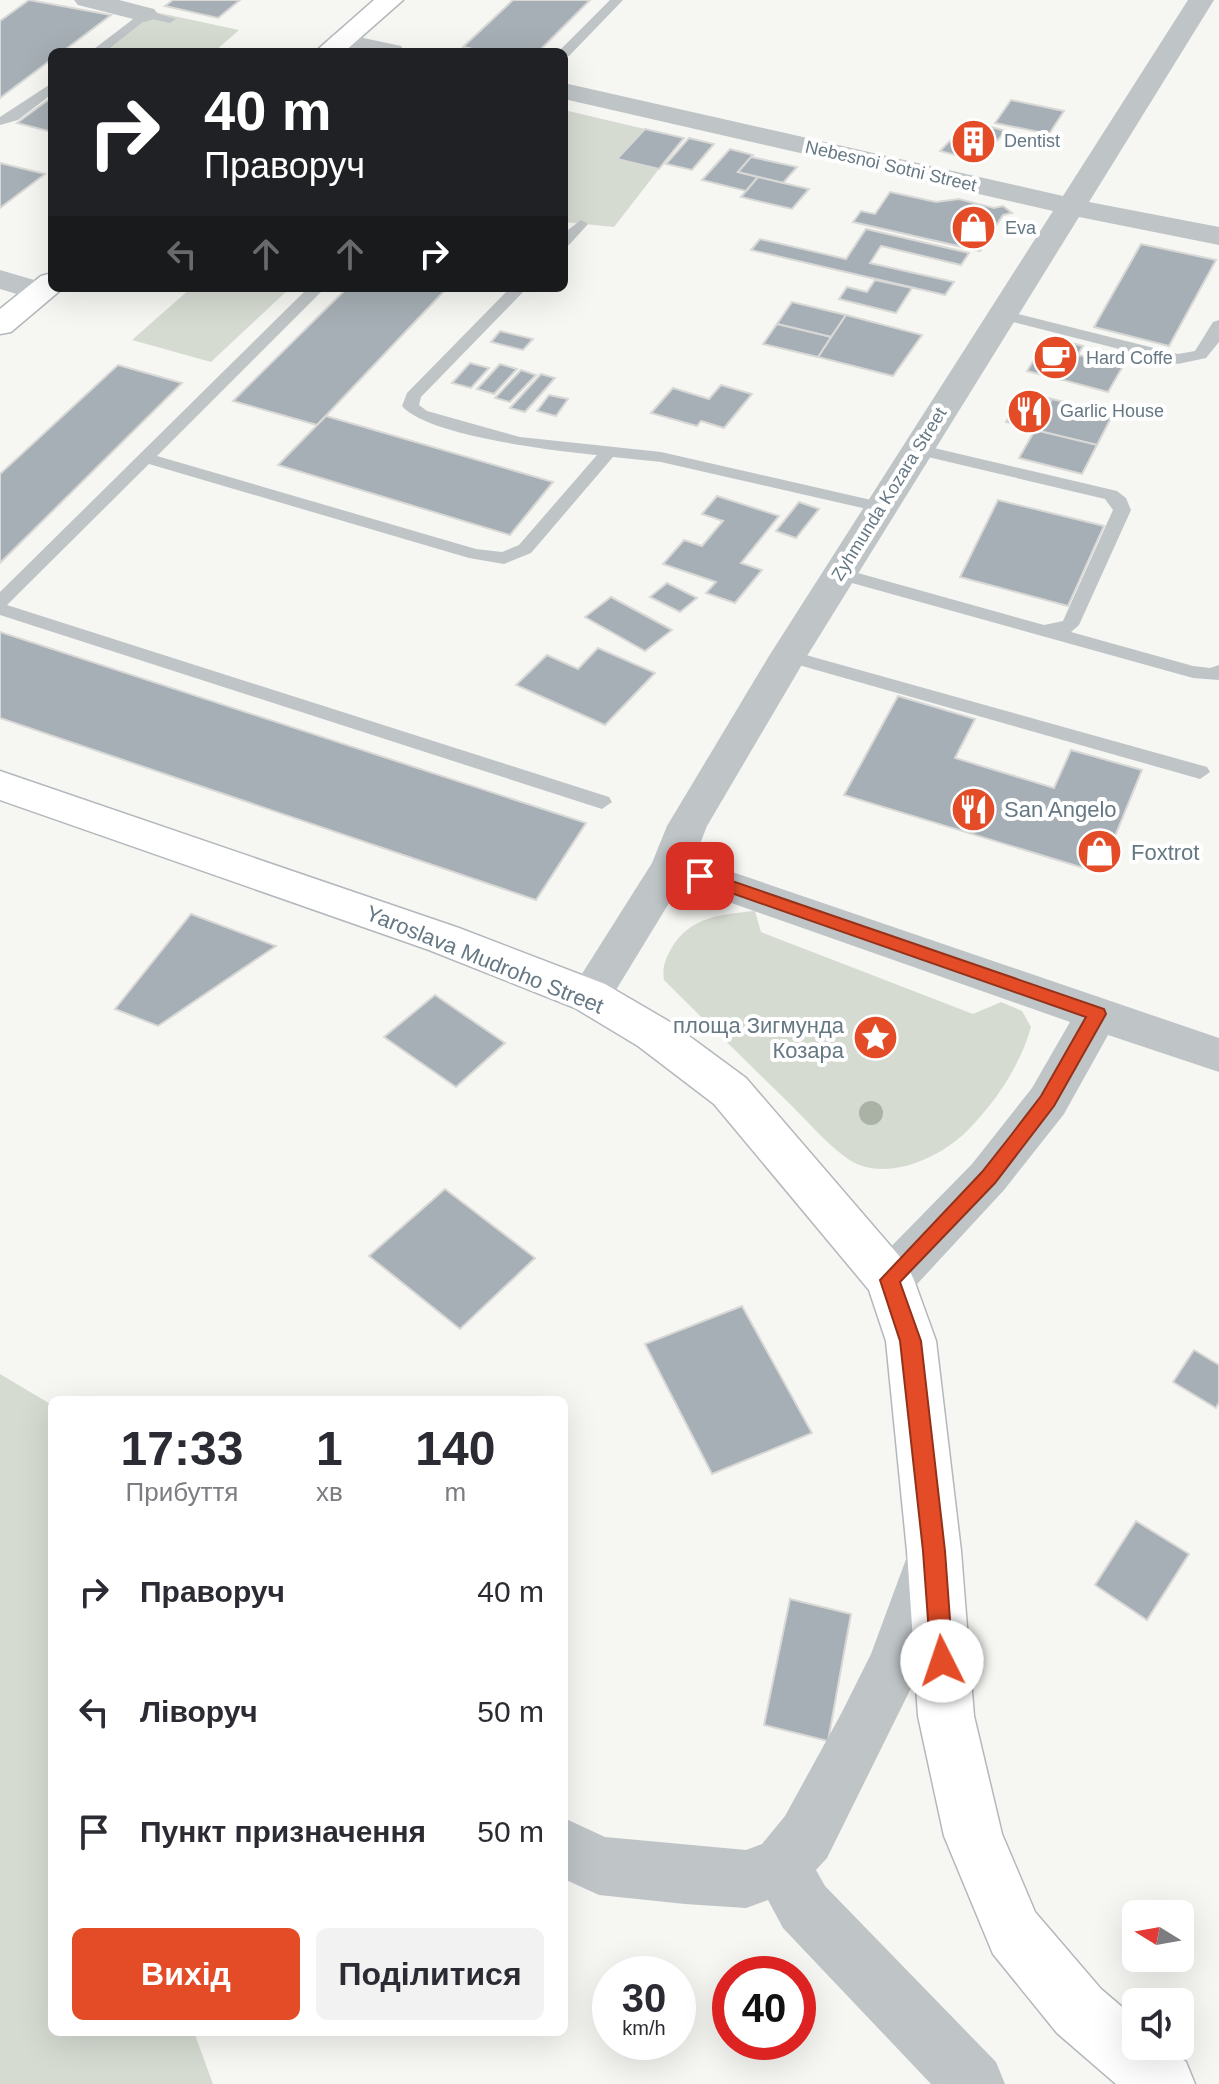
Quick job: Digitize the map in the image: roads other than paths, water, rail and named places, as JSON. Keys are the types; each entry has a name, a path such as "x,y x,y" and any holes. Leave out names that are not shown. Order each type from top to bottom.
{"street":[{"path":"87,0 158,16"},
{"path":"334,47 390,0"},
{"path":"1204,0 1219,2"},
{"name":"Zyhmunda Kozara Street","path":"590,996 671,866 687,826 788,656 1204,0"},
{"name":"Nebesnoi Sotni Street","path":"568,92 1072,207 1219,236"},
{"path":"0,279 46,287"},
{"path":"0,325 46,287"},
{"name":"Yaroslava Mudroho Street","path":"0,785 444,939 590,996 654,1034 730,1091 890,1280 911,1341 934,1551 946,1716 973,1836 1014,1933 1079,2011 1164,2084"},
{"path":"671,866 1219,1055"},
{"path":"890,1280 997,1166 1048,1101 1097,1014"},
{"name":"Yaroslava Mudroho Street","path":"781,1866 806,1837 861,1734 895,1663 934,1551"},
{"path":"568,1849 599,1866 685,1875 746,1879 781,1866 804,1907 974,2084"}],"lane":[{"path":"568,49 617,0"},
{"path":"104,48 158,16"},
{"path":"0,121 13,117 48,90"},
{"path":"568,238 581,224"},
{"path":"0,602 313,292"},
{"path":"515,292 413,396 410,406 421,414 519,442 661,457 880,507"},
{"path":"1002,315 1178,359 1194,360 1206,352 1219,325"},
{"path":"917,449 1111,495 1120,502 1122,510 1070,625 1059,631 1044,631"},
{"path":"146,458 475,554 504,558 525,549 610,450"},
{"path":"840,574 1193,672 1213,675 1219,671"},
{"path":"0,609 602,802"},
{"path":"788,656 1200,772"}],"place":[{"name":"Dentist","path":"973,141"},
{"name":"Eva","path":"974,228"},
{"name":"Hard Coffe","path":"1055,358"},
{"name":"Garlic House","path":"1029,411"},
{"name":"San Angelo","path":"973,809"},
{"name":"Foxtrot","path":"1100,852"},
{"name":"площа Зигмунда Козара","path":"875,1038"}]}
